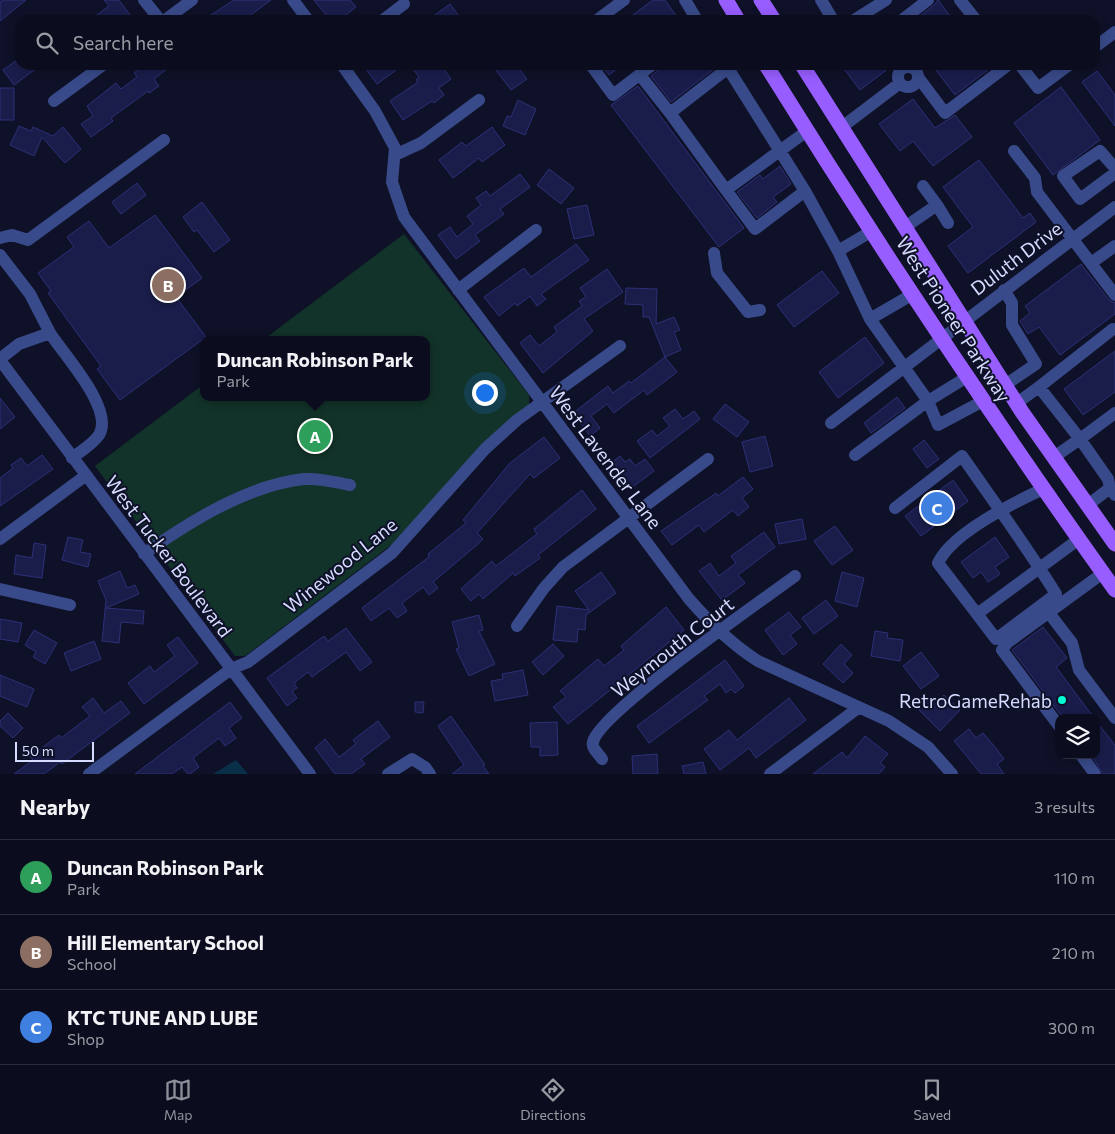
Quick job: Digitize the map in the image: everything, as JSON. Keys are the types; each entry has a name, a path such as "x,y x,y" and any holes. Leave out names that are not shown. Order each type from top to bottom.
{"main road":[{"path":"726,0 735,15"},
{"path":"761,0 771,15"},
{"name":"West Pioneer Parkway","path":"769,70 940,338 1043,489 1115,590"},
{"name":"West Pioneer Parkway","path":"805,70 1017,404 1115,544"}],"street":[{"path":"144,0 156,15"},
{"path":"172,15 192,0"},
{"path":"293,0 304,15"},
{"path":"604,15 624,0"},
{"path":"820,0 830,15"},
{"path":"862,15 886,0"},
{"path":"908,15 928,0"},
{"path":"960,0 972,15"},
{"path":"688,1 695,15"},
{"path":"390,15 404,4"},
{"path":"1100,43 1115,32"},
{"path":"54,101 96,70"},
{"path":"346,70 375,111 395,148 396,155 421,143 479,100"},
{"path":"595,70 613,95 646,70"},
{"path":"670,113 724,70"},
{"path":"731,70 805,191 838,251 870,319 928,401 938,425 982,401"},
{"path":"842,127 900,83 898,77 901,70 912,70 945,113 1001,70"},
{"path":"1024,70 1038,88 1062,70"},
{"path":"640,75 756,229 805,191"},
{"path":"726,190 808,131"},
{"path":"0,238 12,235 28,240 164,140"},
{"path":"1014,150 1035,178 1037,192 1115,295"},
{"path":"1115,168 1100,151 1063,176 1080,199 1115,174"},
{"name":"West Lavender Lane","path":"396,155 392,182 404,217 689,599 719,632 758,661 889,721 915,736 933,752 952,774"},
{"path":"923,186 948,223"},
{"path":"905,227 936,205"},
{"name":"Duluth Drive","path":"830,423 1115,207"},
{"path":"458,290 536,230"},
{"path":"838,251 872,231"},
{"path":"1091,263 1115,246"},
{"path":"714,253 716,273 748,312 760,310"},
{"path":"0,255 30,294 50,333 75,366 100,408 100,434 72,458"},
{"path":"1004,290 1012,303 1012,325 1036,364 1005,385"},
{"path":"870,319 913,294"},
{"path":"1017,404 1113,329"},
{"path":"0,360 19,344 50,333"},
{"name":"Winewood Lane","path":"89,774 231,669 248,662 392,553 485,449 517,420 620,346"},
{"name":"West Tucker Boulevard","path":"0,360 310,774"},
{"path":"855,455 928,401 967,377"},
{"path":"1039,386 1108,479 1113,492 1088,505"},
{"path":"1054,457 1115,413"},
{"path":"894,508 962,456 1000,508 1056,594 996,639 938,563 943,552 1000,508 1043,489"},
{"path":"517,626 544,588 563,568 708,459"},
{"path":"0,539 85,476"},
{"path":"144,554 191,522 258,491 304,479 324,479 350,485"},
{"path":"977,614 1079,540"},
{"path":"1055,721 1002,650 1006,643 1103,573"},
{"name":"Weymouth Court","path":"602,758 592,746 593,741 603,726 640,692 795,576"},
{"path":"0,589 70,605"},
{"path":"1049,613 1072,643 1079,670 1115,718"},
{"path":"770,774 858,708"},
{"path":"388,774 412,759 418,762 430,774"},
{"path":"1084,759 1095,774"}],"green space":[{"path":"404,234 529,395 529,405 395,542 245,656 235,656 95,466 200,387 200,401 430,401 430,336 268,336"}],"water":[{"path":"236,760 248,774 213,774"}],"building":[{"path":"3,0 26,0 0,21 0,2"},
{"path":"104,0 119,0 130,15 97,15 109,6"},
{"path":"234,0 271,0 251,15 211,15"},
{"path":"314,0 350,0 356,7 346,15 326,15"},
{"path":"653,0 665,0 676,15 633,15"},
{"path":"938,0 949,15 921,15"},
{"path":"450,4 458,15 435,15"},
{"path":"15,62 15,70 34,70 14,85 3,70"},
{"path":"138,70 166,70 154,79 159,86 149,93 148,91 111,118 113,121 91,137 81,124 93,116 87,106 116,83 121,89 137,77 134,73"},
{"path":"367,70 396,70 377,84"},
{"path":"414,70 445,70 451,79 439,88 444,95 434,103 432,101 403,120 390,101 418,82 416,80 419,77"},
{"path":"496,70 520,70 527,79 511,90"},
{"path":"605,70 616,70 609,75"},
{"path":"659,70 713,70 671,102 651,76"},
{"path":"845,70 886,70 860,90"},
{"path":"936,70 988,70 955,95"},
{"path":"1097,71 1115,95 1115,126 1082,82"},
{"path":"638,86 744,228 719,247 611,105"},
{"path":"1061,87 1100,140 1053,175 1014,123"},
{"path":"0,88 14,88 14,120 0,120"},
{"path":"913,99 935,128 955,115 972,137 933,166 913,141 900,151 879,124"},
{"path":"518,100 536,109 525,135 503,126 507,116 511,117"},
{"path":"19,126 31,131 33,127 53,136 63,127 81,149 65,163 42,137 34,156 10,145"},
{"path":"492,127 505,145 482,162 479,158 453,178 439,160 462,142 466,146"},
{"path":"979,160 1023,218 1030,213 1036,222 968,273 948,246 973,227 943,187"},
{"path":"780,166 791,184 773,197 777,202 757,218 737,192 760,175 763,179"},
{"path":"549,169 574,188 561,204 537,185"},
{"path":"520,174 530,187 500,209 504,214 475,235 480,241 456,259 438,235 450,227 457,237 473,224 467,216 481,205 476,198 486,191 490,196"},
{"path":"137,183 146,195 121,214 112,202"},
{"path":"202,202 230,240 214,252 197,230 194,232 183,217"},
{"path":"587,205 594,235 574,239 567,209"},
{"path":"155,215 202,278 176,297 205,336 200,336 200,341 120,400 97,369 101,366 48,293 51,291 38,273 74,247 67,237 89,221 109,248"},
{"path":"576,244 589,260 541,294 546,299 537,306 530,296 517,306 515,303 499,316 484,297 524,268 531,277"},
{"path":"1081,264 1109,300 1115,303 1115,314 1060,355 1039,327 1028,334 1020,321 1030,313 1025,306"},
{"path":"607,269 623,292 584,319 593,331 543,373 520,343 530,335 539,346 557,332 554,327 582,306 579,301 586,297 580,288"},
{"path":"822,271 839,293 794,327 777,305"},
{"path":"626,288 657,289 656,324 674,317 680,330 674,332 681,350 665,357 649,317 643,317 643,305 625,304"},
{"path":"865,337 884,363 838,398 819,372"},
{"path":"1115,351 1115,392 1083,415 1064,389"},
{"path":"665,357 677,372 647,395 644,390 614,413 607,404 591,416 600,428 590,436 573,413 608,386 613,393 629,381 631,383"},
{"path":"897,397 905,408 871,433 864,423"},
{"path":"0,398 15,417 0,429"},
{"path":"725,404 749,422 737,437 713,419"},
{"path":"675,409 683,419 694,411 700,419 650,458 637,441 652,430 657,436 670,426 663,418"},
{"path":"765,436 773,466 750,472 742,442"},
{"path":"544,437 560,458 534,478 530,474 477,533 483,539 433,582 438,588 429,595 423,587 402,603 407,611 397,618 389,608 371,621 362,608 429,557 428,554 466,523 463,520 510,463"},
{"path":"924,440 939,459 927,468 913,449"},
{"path":"42,455 53,469 0,506 0,478 13,468 11,465 21,458 27,466"},
{"path":"620,456 625,462 630,459 635,466 645,459 654,471 630,489 611,463"},
{"path":"743,477 753,489 742,498 749,507 738,516 733,510 704,532 699,525 672,545 661,531 716,493 718,496"},
{"path":"953,480 968,501 921,536 905,516"},
{"path":"582,490 596,509 538,555 540,558 515,576 513,573 483,599 479,594 471,601 461,589 492,561 496,566 537,534 534,529"},
{"path":"802,519 806,539 779,544 775,524"},
{"path":"835,526 853,550 832,565 814,541"},
{"path":"764,532 775,547 738,575 745,583 722,600 699,571 710,563 719,576 736,563 731,556"},
{"path":"68,537 83,540 80,552 91,554 88,567 62,560"},
{"path":"995,537 1009,557 995,567 1000,574 988,582 981,572 973,578 961,562"},
{"path":"34,543 46,545 42,578 14,574 16,555 32,558"},
{"path":"120,571 127,588 135,585 139,594 106,608 144,611 143,624 121,622 119,643 102,641 106,600 98,581"},
{"path":"601,572 616,593 586,615 585,630 578,629 577,642 553,640 557,606 589,610 575,591"},
{"path":"842,572 864,578 857,607 835,601"},
{"path":"826,600 838,616 814,634 802,618"},
{"path":"666,607 684,630 568,724 553,707 566,697 560,691 598,659 604,666 618,655 624,650 621,646"},
{"path":"789,612 801,627 790,635 797,644 783,655 765,630"},
{"path":"479,615 483,630 479,631 495,664 469,676 456,649 459,648 452,622"},
{"path":"0,619 22,623 18,642 0,639"},
{"path":"1043,627 1067,658 1056,667 1091,714 1060,714 1012,650"},
{"path":"346,628 372,662 360,671 346,652 312,677 308,672 294,683 297,688 292,691 297,698 287,706 267,678 324,636 328,641"},
{"path":"34,630 57,643 45,664 33,657 36,652 25,645"},
{"path":"875,631 888,633 887,638 903,640 900,661 871,656"},
{"path":"178,637 198,663 144,704 128,683 150,666 154,672 175,656 167,645"},
{"path":"94,641 101,659 71,671 64,653"},
{"path":"553,644 564,656 543,675 532,662"},
{"path":"841,644 852,655 844,664 853,673 843,683 823,664"},
{"path":"921,652 939,676 921,689 903,666"},
{"path":"725,660 744,686 735,693 731,689 726,693 720,684 704,696 708,700 649,743 637,726"},
{"path":"523,670 528,695 495,701 491,681 503,679 502,674"},
{"path":"0,675 34,689 27,707 0,696"},
{"path":"944,695 960,710 940,731 919,710 932,696 938,701"},
{"path":"93,698 104,713 121,701 130,713 62,764 60,762 44,774 14,774 33,760 28,754 37,747 39,750 59,735 61,738 90,716 82,707"},
{"path":"789,698 806,720 756,758 749,748 720,770 704,749 729,730 737,740"},
{"path":"230,702 242,718 229,728 236,738 225,746 219,738 193,758 199,767 190,774 182,767 172,774 135,774"},
{"path":"415,702 424,702 423,713 415,712"},
{"path":"8,713 23,728 13,738 0,726 0,721"},
{"path":"451,716 485,765 483,766 489,774 452,774 464,765 438,726"},
{"path":"378,721 390,737 361,759 365,764 351,774 335,774 315,748 325,739 339,757 356,744 353,740"},
{"path":"557,722 558,755 540,756 540,747 531,747 530,723"},
{"path":"1100,726 1115,745 1115,774 1103,774 1094,759 1100,759"},
{"path":"969,729 976,738 983,733 995,747 1004,759 997,764 1004,774 981,774 954,741"},
{"path":"865,736 888,754 880,763 885,767 879,774 813,774 842,752 847,758"},
{"path":"657,754 658,774 633,774 632,756"},
{"path":"703,762 706,774 684,774 682,766"}],"place":[{"name":"Hill Elementary School","path":"168,285"},
{"name":"Duncan Robinson Park","path":"315,436"},
{"name":"KTC TUNE AND LUBE","path":"937,508"},
{"name":"RetroGameRehab","path":"1062,700"}]}
